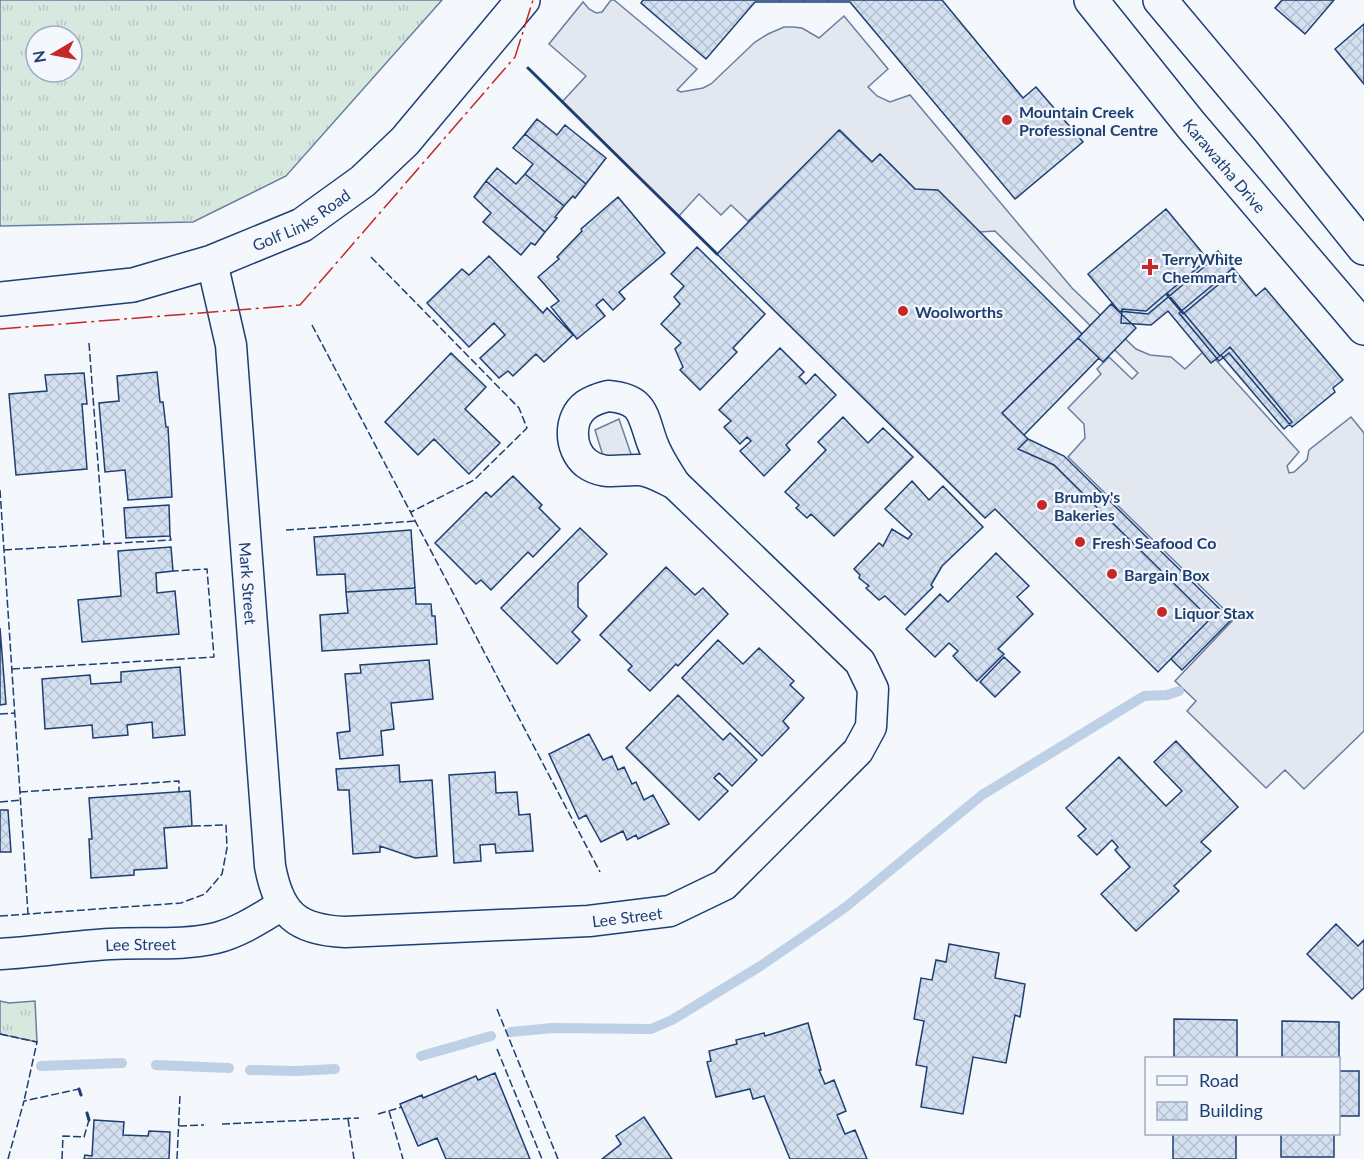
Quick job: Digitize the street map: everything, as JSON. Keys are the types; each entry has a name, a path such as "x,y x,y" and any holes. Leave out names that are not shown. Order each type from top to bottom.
{"main road":[{"name":"Golf Links Road","path":"0,299 133,285 212,262 302,225 363,181 405,141 523,0"},
{"name":"Karawatha Drive","path":"1091,0 1191,125 1364,328"},
{"path":"1160,0 1364,248"}],"street":[{"name":"Mark Street","path":"212,262 231,345 270,866 276,892 282,904"},
{"name":"Lee Street","path":"0,954 38,952 79,945 167,943 218,938 250,924 282,904 310,928 345,932 590,921 670,911 724,885 858,751 871,727 873,689 860,662 675,484"}],"green space":[{"path":"0,0 442,0 286,176 193,222 0,226"},
{"path":"0,1001 9,1003 35,1001 37,1042 0,1034"}],"shaded area":[{"path":"611,0 614,0 697,69 677,90 681,92 703,88 711,84 755,42 768,34 784,27 793,27 802,28 819,38 844,16 888,69 868,87 877,96 890,102 910,95 1072,288 1136,349 1150,355 1171,357 1185,369 1206,349 1299,452 1287,466 1289,473 1294,472 1307,460 1309,450 1351,417 1364,433 1364,731 1304,789 1285,770 1266,788 1187,711 1196,701 1175,681 1234,619 1068,457 1085,438 1084,424 1068,408 1101,374 1097,369 1109,357 1132,379 1138,373 995,231 980,232 915,189 880,154 872,162 840,130 748,221 731,205 721,215 699,194 679,216 562,102 586,76 549,44 583,2 596,13 602,12"},
{"path":"619,419 632,457 604,459 595,430"}],"building":[{"name":"Mountain Creek Professional Centre","path":"643,0 942,0 1023,98 1036,87 1083,142 1015,199 850,2 755,2 706,59 641,3"},
{"path":"1282,0 1334,0 1305,34 1275,8"},
{"path":"1364,24 1364,84 1335,49"},
{"path":"537,119 557,135 565,125 606,158 586,184 525,134"},
{"path":"839,130 872,162 880,154 915,189 938,190 1082,334 1002,413 1028,439 1018,449 1054,465 1210,619 1158,672 995,509 985,518 717,254"},
{"path":"525,134 586,184 575,198 573,196 564,206 525,174 533,164 513,148"},
{"path":"497,168 516,184 525,174 564,206 545,232 486,181"},
{"path":"486,181 545,232 535,245 531,243 521,255 483,222 491,213 474,197"},
{"path":"618,197 665,253 619,292 625,299 613,310 603,299 596,305 605,316 577,339 551,307 559,301 538,277 559,259 557,257 582,231 581,229"},
{"path":"1166,209 1210,262 1148,314 1119,311 1088,274"},
{"path":"697,247 765,314 733,348 737,352 700,390 680,370 683,367 675,349 681,343 661,324 680,304 674,297 684,286 671,274"},
{"path":"1218,251 1235,271 1183,314 1166,294"},
{"path":"489,256 543,313 547,308 573,335 544,362 536,354 513,376 508,371 499,378 480,358 505,335 494,323 469,347 427,303 462,269 469,275"},
{"path":"1233,268 1256,296 1265,288 1343,380 1333,388 1335,392 1292,427 1229,353 1219,361 1179,313"},
{"path":"1167,293 1220,356 1211,363 1168,311 1151,325 1121,323 1122,309 1146,311"},
{"path":"1111,304 1136,328 1103,362 1078,338"},
{"path":"1078,338 1099,358 1024,435 1002,413"},
{"path":"1230,347 1292,422 1284,429 1221,355"},
{"path":"780,348 804,372 799,377 806,384 815,374 836,395 786,445 790,450 764,476 740,451 751,441 747,437 740,444 724,427 731,421 719,410"},
{"path":"451,353 486,387 465,409 500,443 469,474 434,439 418,455 385,422"},
{"path":"157,372 160,402 163,402 166,427 168,427 172,497 128,500 125,470 105,472 99,403 119,401 117,376"},
{"path":"84,373 87,404 82,404 87,469 16,475 9,394 47,391 45,375"},
{"path":"843,417 868,443 883,428 913,457 834,536 811,514 807,518 796,508 799,505 785,492 826,450 818,442"},
{"path":"1028,439 1064,456 1231,620 1182,670 1171,659 1210,619 1054,465 1018,449"},
{"path":"513,476 542,505 539,508 560,529 533,557 528,552 491,590 481,580 476,584 435,543 486,492 491,497"},
{"path":"912,481 929,500 943,486 983,527 942,566 931,585 933,587 905,615 885,596 879,600 866,588 869,586 859,578 860,575 854,569 879,543 883,546 892,529 908,539 912,534 885,509"},
{"path":"169,505 170,536 126,538 124,508"},
{"path":"580,528 607,554 578,583 578,607 587,616 572,632 580,640 557,664 501,608"},
{"path":"411,530 415,588 346,592 345,574 317,575 314,537"},
{"path":"171,547 173,571 156,573 157,593 175,591 179,634 82,642 78,600 121,596 118,551"},
{"path":"996,553 1029,586 1017,597 1033,614 998,649 1004,654 977,681 953,656 958,651 949,643 935,657 906,629 940,594 948,602"},
{"path":"666,567 695,595 703,588 728,614 678,666 676,664 650,691 628,670 632,666 600,635"},
{"path":"415,588 416,604 431,604 432,616 435,616 437,644 322,651 320,615 348,613 346,592"},
{"path":"0,628 6,704 0,705"},
{"path":"718,640 743,664 759,648 794,681 790,685 804,698 783,721 789,728 762,756 682,678"},
{"path":"1004,657 1020,672 995,697 980,682"},
{"path":"429,660 433,699 391,703 394,729 381,731 383,755 340,759 337,733 350,731 345,674 361,673 360,665"},
{"path":"180,667 185,735 153,738 152,722 127,725 128,735 93,738 92,725 45,729 42,679 90,675 91,684 121,682 121,672"},
{"path":"678,695 723,740 730,733 757,760 732,786 719,773 714,778 728,791 699,820 626,748"},
{"path":"589,734 603,760 612,756 618,770 624,767 632,784 636,782 644,800 653,795 669,824 638,839 636,835 627,840 623,831 601,842 586,815 579,819 549,754"},
{"path":"1176,741 1238,807 1201,842 1211,851 1174,886 1179,891 1136,931 1101,894 1130,867 1115,850 1118,847 1112,840 1097,855 1078,836 1086,829 1066,808 1119,757 1166,806 1182,791 1154,762"},
{"path":"399,765 400,782 432,780 437,856 415,858 380,846 380,852 353,854 349,790 338,790 336,769"},
{"path":"495,772 496,793 517,792 519,815 530,814 533,851 496,853 495,844 480,845 481,861 454,863 449,775"},
{"path":"190,791 192,826 164,828 167,868 134,870 134,875 91,878 89,839 92,839 89,798"},
{"path":"0,810 8,810 11,852 0,852"},
{"path":"1336,924 1358,946 1364,940 1364,988 1352,999 1307,954"},
{"path":"949,944 999,953 995,978 1025,984 1020,1017 1015,1015 1006,1063 973,1057 963,1114 921,1107 927,1067 916,1065 924,1021 914,1019 921,978 932,980 936,960 946,962"},
{"path":"1174,1019 1237,1020 1237,1057 1174,1057"},
{"path":"1282,1021 1339,1022 1339,1057 1282,1057"},
{"path":"808,1023 821,1070 819,1070 825,1084 834,1080 846,1111 837,1115 845,1134 855,1130 867,1159 790,1159 764,1096 753,1099 750,1089 716,1097 707,1062 711,1061 709,1051 737,1044 736,1040 764,1033 765,1036"},
{"path":"1340,1071 1359,1071 1359,1116 1340,1116"},
{"path":"495,1073 530,1159 446,1159 437,1138 418,1146 400,1104 422,1095 423,1098 476,1076 478,1080"},
{"path":"644,1117 672,1159 602,1159 621,1144 616,1136"},
{"path":"94,1120 124,1122 123,1135 148,1136 149,1131 170,1132 169,1159 84,1159 85,1155 92,1156"},
{"path":"1173,1135 1236,1135 1236,1159 1173,1159"},
{"path":"1281,1135 1334,1135 1334,1157 1281,1157"}],"waterway":[{"path":"511,1032 552,1028 651,1029 672,1020 762,965 847,906 982,795 1144,696 1167,695 1179,691"},
{"path":"421,1056 491,1036"},
{"path":"41,1066 122,1063"},
{"path":"156,1065 229,1068"},
{"path":"250,1070 335,1069"}],"fence":[{"path":"371,257 519,408 527,428 474,480 411,512"},
{"path":"312,325 600,872"},
{"path":"89,343 104,544"},
{"path":"0,490 28,914"},
{"path":"286,530 416,521"},
{"path":"4,550 171,540 170,536"},
{"path":"12,669 214,657 207,569 173,571"},
{"path":"0,714 15,713"},
{"path":"20,792 179,781 179,792"},
{"path":"0,802 21,800"},
{"path":"0,916 181,903 205,894 222,874 227,848 226,825 192,826"},
{"path":"497,1009 558,1159"},
{"path":"0,1034 37,1042 24,1101"},
{"path":"497,1049 542,1159"},
{"path":"8,1159 24,1101 79,1089"},
{"path":"177,1159 180,1095"},
{"path":"378,1114 402,1107"},
{"path":"389,1111 403,1159"},
{"path":"222,1124 359,1118"},
{"path":"348,1119 354,1159"},
{"path":"62,1159 63,1136 84,1137 89,1120"},
{"path":"179,1126 204,1125"}],"wall":[{"path":"528,68 717,254"},
{"path":"79,1089 81,1095"},
{"path":"87,1113 89,1120"}],"power":[{"path":"0,329 300,305 515,57 533,0"}],"place":[{"name":"Mountain Creek Professional Centre","path":"1007,120"},
{"name":"TerryWhite Chemmart","path":"1150,267"},
{"name":"Woolworths","path":"903,311"},
{"name":"Brumby's Bakeries","path":"1042,505"},
{"name":"Fresh Seafood Co","path":"1080,542"},
{"name":"Bargain Box","path":"1112,574"},
{"name":"Liquor Stax","path":"1162,612"}]}
